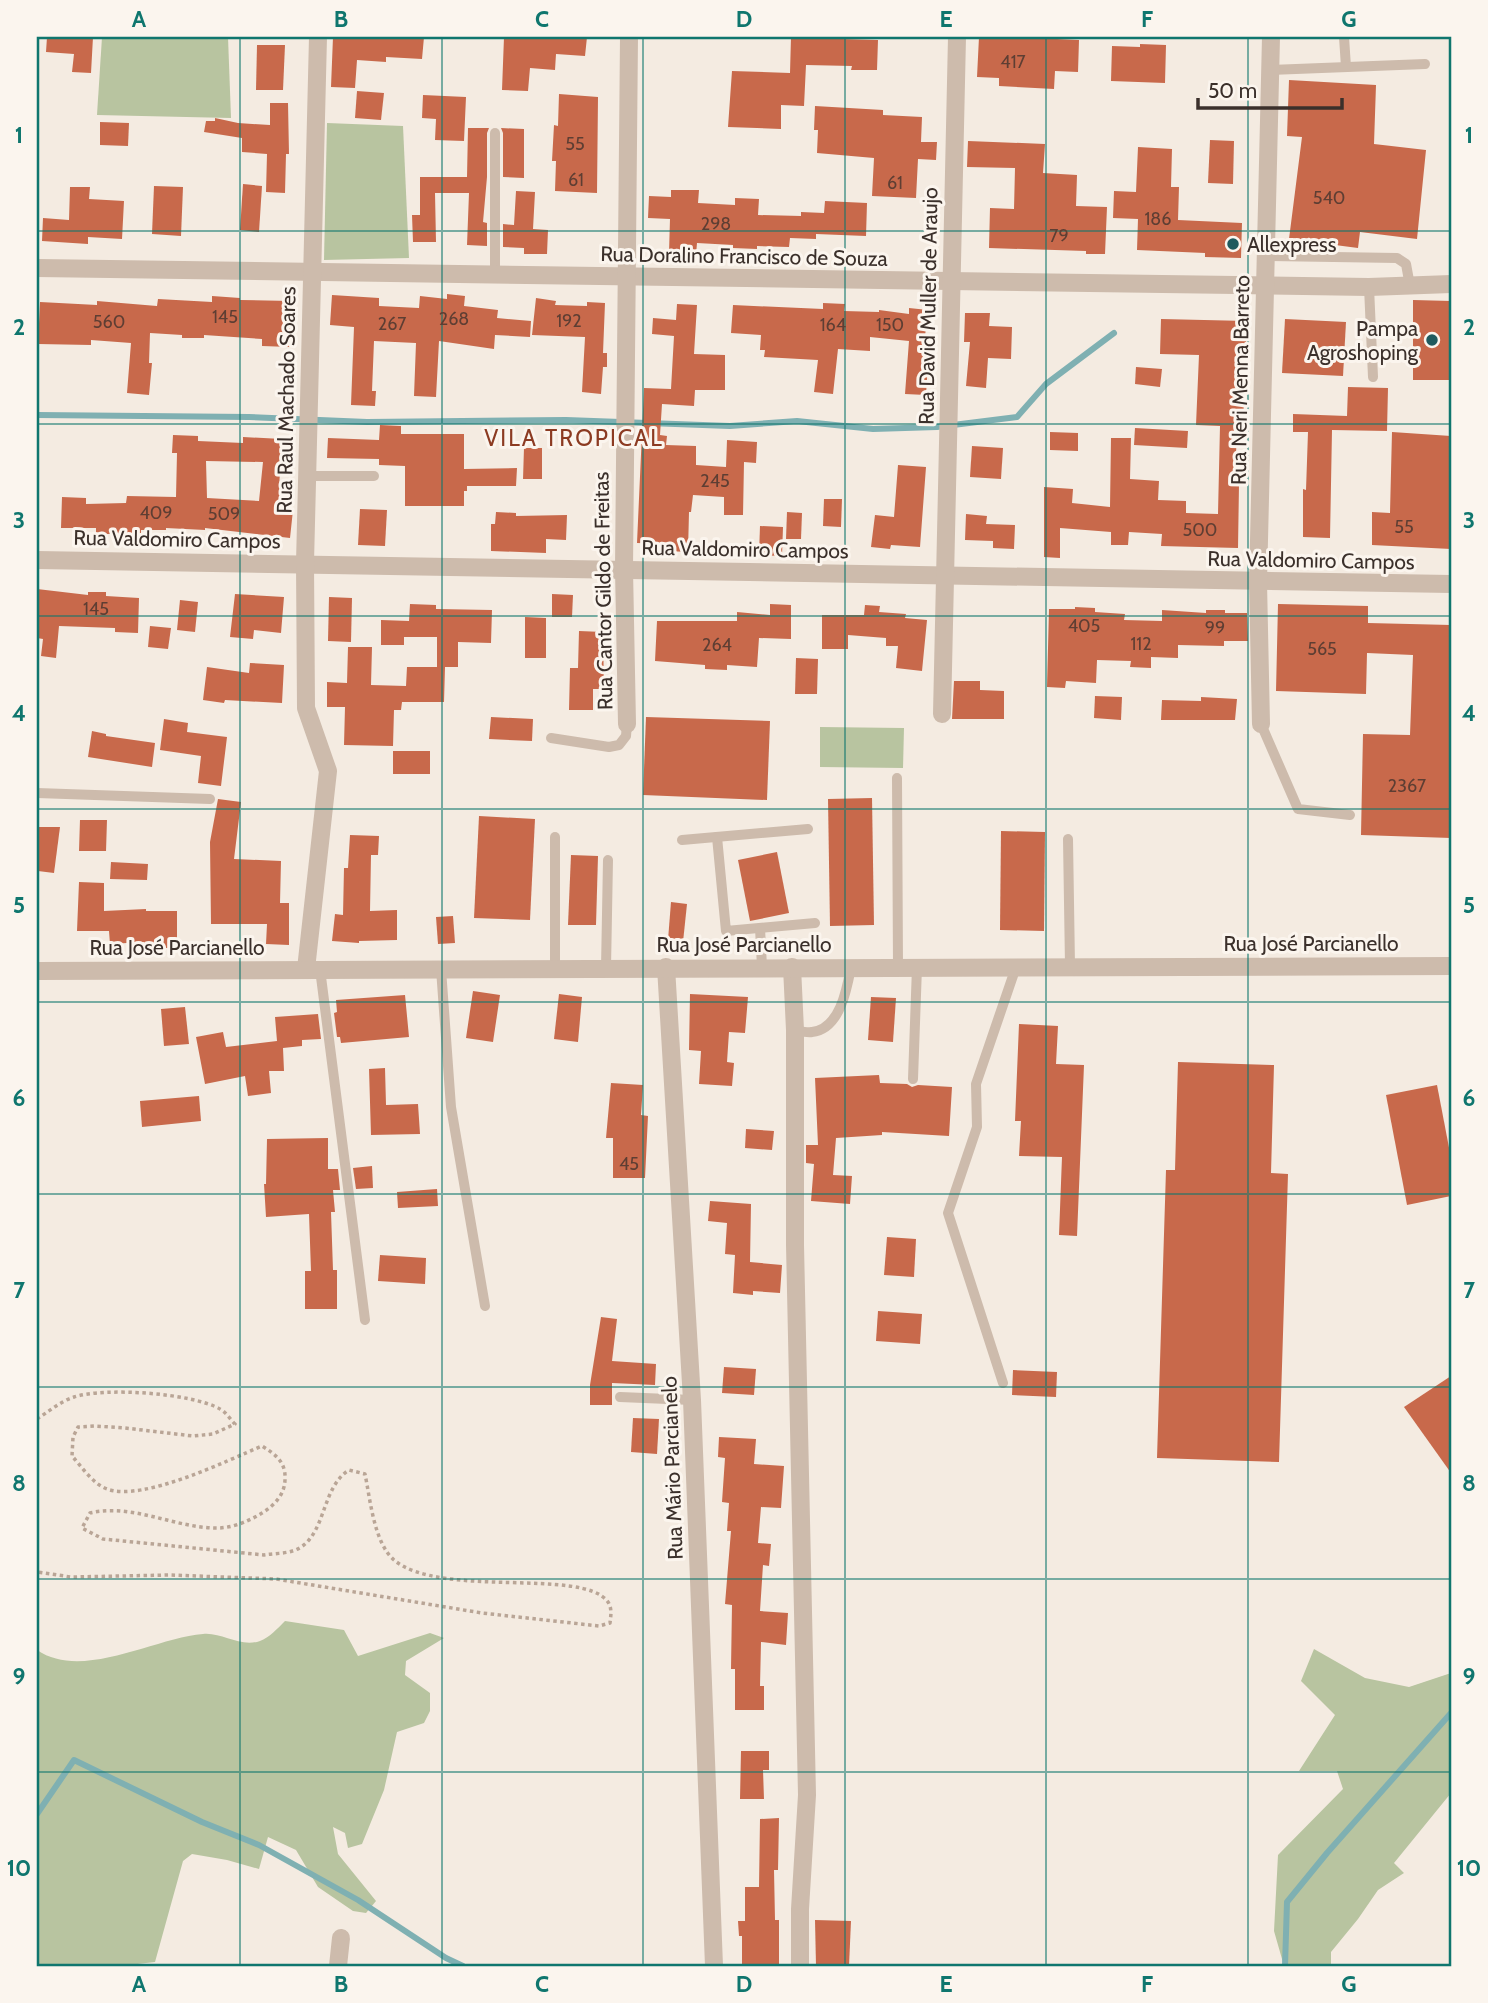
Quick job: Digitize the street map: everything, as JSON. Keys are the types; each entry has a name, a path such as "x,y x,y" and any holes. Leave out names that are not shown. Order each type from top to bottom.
{"street":[{"name":"Rua Raul Machado Soares","path":"313,969 328,771 306,708 305,563 318,37"},
{"name":"Rua Cantor Gildo de Freitas","path":"627,724 624,569 629,37"},
{"name":"Rua David Muller de Araujo","path":"942,714 957,37"},
{"name":"Rua Neri Menna Barreto","path":"1261,724 1258,582 1271,37"},
{"name":"Rua Doralino Francisco de Souza","path":"37,268 1265,286 1368,287 1451,284"},
{"name":"Rua Valdomiro Campos","path":"37,560 1451,584"},
{"name":"Rua José Parcianello","path":"37,971 1451,966"},
{"name":"Rua Mário Parcianelo","path":"666,967 692,1399 714,1966"},
{"path":"792,967 795,1030 794,1245 807,1795 800,1909 800,1966"},
{"path":"338,1966 341,1938"}],"lane":[{"path":"1344,37 1346,67"},
{"path":"1270,70 1425,65"},
{"path":"495,133 495,275"},
{"path":"1266,257 1397,258 1406,264 1410,286"},
{"path":"1368,287 1373,377"},
{"path":"307,476 374,476"},
{"path":"551,738 609,747 619,745 626,736 627,724"},
{"path":"1261,724 1298,809 1350,815"},
{"path":"897,778 898,967"},
{"path":"37,793 210,799"},
{"path":"682,840 808,828"},
{"path":"555,837 555,968"},
{"path":"718,837 726,931 815,923"},
{"path":"1068,839 1070,966"},
{"path":"606,968 608,860"},
{"path":"760,928 762,967"},
{"path":"795,1030 814,1032 832,1021 846,993 851,967"},
{"path":"913,1079 917,967"},
{"path":"1003,1383 948,1213 977,1127 976,1084 1016,967"},
{"path":"313,969 365,1320"},
{"path":"440,969 451,1107 485,1306"},
{"path":"620,1397 692,1399"}],"path":[{"path":"37,1419 72,1397 97,1392 142,1393 201,1401 222,1409 235,1424 213,1434 193,1436 115,1427 78,1427 72,1456 105,1489 128,1493 154,1488 262,1446 278,1456 285,1473 285,1490 270,1508 245,1523 218,1529 177,1523 143,1514 104,1510 90,1513 82,1528 103,1539 264,1555 290,1552 303,1546 315,1530 337,1477 349,1470 365,1474 375,1528 393,1559 422,1574 460,1581 522,1582 592,1591 607,1600 611,1611 610,1623 598,1626 482,1613 276,1579 170,1575 71,1577 37,1572"}],"green space":[{"path":"102,37 228,37 231,118 97,115"},
{"path":"327,123 403,126 409,258 324,260"},
{"path":"820,727 904,728 903,768 820,767"},
{"path":"285,1621 344,1630 358,1656 430,1633 444,1638 406,1661 405,1675 430,1693 430,1711 424,1723 397,1732 384,1790 362,1844 348,1848 345,1833 333,1827 338,1854 376,1901 366,1913 353,1911 318,1887 296,1850 268,1837 259,1869 192,1854 183,1861 155,1962 120,1966 37,1966 37,1650 55,1658 75,1661 96,1660 203,1634 253,1643 267,1638"},
{"path":"1314,1649 1365,1678 1409,1687 1451,1673 1451,1793 1394,1863 1404,1873 1378,1890 1331,1952 1331,1966 1284,1966 1274,1931 1278,1855 1343,1789 1337,1771 1299,1771 1335,1715 1301,1681"}],"building":[{"path":"47,37 93,37 91,73 72,72 74,54 46,52"},
{"path":"333,37 424,37 422,59 386,57 386,62 357,60 355,88 331,87"},
{"path":"504,37 587,37 585,56 556,54 555,70 530,68 528,91 502,90"},
{"path":"791,37 878,40 877,70 851,70 852,66 806,65 804,106 781,105 781,129 728,127 732,71 790,73"},
{"path":"979,37 1057,37 1079,40 1078,72 1055,71 1054,89 999,86 999,78 977,77"},
{"path":"1140,44 1166,45 1165,83 1111,81 1112,46 1140,47"},
{"path":"257,45 285,45 283,90 256,90"},
{"path":"1289,80 1376,85 1374,144 1426,150 1417,239 1360,232 1358,248 1289,239 1302,137 1287,136"},
{"path":"357,91 384,93 381,120 355,118"},
{"path":"559,94 598,97 597,193 555,191 556,161 552,161 554,125 558,126"},
{"path":"423,95 466,97 464,141 435,140 436,119 422,118"},
{"path":"270,103 288,103 289,154 286,154 285,193 266,192 267,154 242,152 242,138 204,132 206,121 215,121 215,118 270,125"},
{"path":"815,106 883,110 883,115 922,117 921,142 937,142 936,160 918,159 916,198 872,196 874,158 817,153"},
{"path":"100,122 129,123 128,146 100,145"},
{"path":"468,128 489,128 483,222 487,223 487,246 467,245 469,193 435,193 436,242 413,242 412,215 420,215 420,177 467,177"},
{"path":"501,128 524,129 524,178 503,177"},
{"path":"1210,140 1234,141 1233,184 1208,183"},
{"path":"968,141 1045,144 1043,173 1077,175 1076,206 1107,207 1105,254 989,248 990,208 1014,209 1015,168 967,167"},
{"path":"1138,147 1172,149 1171,187 1179,187 1178,220 1242,223 1241,258 1205,257 1205,253 1137,250 1138,219 1113,218 1114,191 1136,192"},
{"path":"243,184 262,186 259,232 240,230"},
{"path":"154,186 183,187 181,236 152,234"},
{"path":"70,187 90,187 89,199 124,201 122,239 88,237 88,244 42,241 43,218 69,220"},
{"path":"671,190 699,190 698,203 735,205 735,198 759,199 758,215 801,216 801,212 824,213 825,201 867,203 866,236 816,234 816,239 790,238 789,247 757,246 757,249 697,243 696,255 669,253 670,219 648,218 649,196 671,197"},
{"path":"516,191 535,192 533,229 548,230 547,254 524,254 524,248 503,247 503,224 514,225"},
{"path":"447,294 465,296 464,306 498,310 497,318 531,321 530,337 495,335 494,349 439,341 436,397 414,396 416,343 374,341 372,391 376,391 375,406 351,405 354,327 330,325 332,295 379,298 379,306 419,308 420,296 447,299"},
{"path":"212,296 240,300 291,301 290,347 262,346 262,339 204,335 204,338 182,338 182,335 150,333 149,363 152,363 149,395 127,393 131,343 91,340 91,345 38,344 40,302 97,305 97,301 157,306 158,299 212,302"},
{"path":"536,298 556,301 555,305 587,306 587,302 605,303 603,353 607,353 607,367 603,367 601,394 582,392 585,337 532,335"},
{"name":"Pampa Agroshoping","path":"1413,300 1451,301 1451,380 1413,380"},
{"path":"823,303 845,304 844,311 879,310 909,314 909,308 928,310 922,363 928,363 926,395 905,394 909,341 870,337 870,351 838,349 833,394 814,392 818,360 764,357 765,350 760,350 761,335 731,333 733,305 823,309"},
{"path":"677,304 697,305 694,354 725,355 725,390 695,390 694,406 662,404 660,435 667,436 666,445 696,446 696,465 726,467 727,440 757,442 756,463 744,462 743,515 724,515 724,497 693,495 689,512 688,552 667,551 667,544 637,543 644,388 671,389 674,336 652,334 653,318 676,320"},
{"path":"965,313 990,313 989,326 1012,327 1011,359 988,358 986,388 966,386 970,342 964,342"},
{"path":"1161,319 1247,321 1243,426 1237,426 1235,484 1239,484 1238,548 1161,546 1162,534 1129,532 1128,545 1111,545 1111,532 1060,528 1060,558 1044,557 1044,487 1073,489 1072,503 1110,507 1111,438 1131,438 1130,479 1159,481 1158,500 1186,501 1186,513 1218,514 1220,426 1196,425 1199,355 1160,354"},
{"path":"1285,319 1346,322 1343,376 1282,373"},
{"path":"1136,367 1162,369 1160,387 1135,384"},
{"path":"1348,387 1388,388 1387,431 1332,430 1330,538 1303,537 1303,489 1306,490 1308,432 1293,432 1293,414 1347,416"},
{"path":"380,425 401,426 401,434 464,434 464,469 517,468 516,486 467,486 467,491 464,491 464,506 405,506 405,466 379,465 379,459 327,458 328,438 379,440"},
{"path":"1135,428 1188,431 1187,448 1134,445"},
{"path":"1050,432 1078,433 1078,451 1050,450"},
{"path":"1392,432 1451,436 1451,549 1372,545 1372,512 1390,513"},
{"path":"173,435 198,436 198,441 243,443 243,437 282,439 279,488 284,488 282,509 293,510 290,538 205,528 166,528 141,530 141,533 96,534 96,528 61,528 62,497 86,498 86,504 126,503 127,496 176,497 177,453 172,453","holes":["206,461 263,462 259,501 207,498"]},
{"path":"972,446 1003,448 1001,479 970,477"},
{"path":"524,448 542,448 542,479 523,479"},
{"path":"898,465 926,467 920,547 871,547 875,515 894,517"},
{"path":"824,499 842,499 841,527 823,526"},
{"path":"360,509 387,510 385,546 358,545"},
{"path":"496,512 516,513 516,516 567,515 566,540 546,539 546,553 491,551 491,524 495,524"},
{"path":"787,512 802,513 801,539 786,539"},
{"path":"966,514 987,516 986,524 1015,525 1014,549 993,548 993,541 965,540"},
{"path":"760,526 783,527 782,556 759,555"},
{"path":"37,589 88,595 88,592 106,592 106,596 139,598 138,633 115,632 115,628 59,626 56,658 41,656 43,639 37,638"},
{"path":"235,594 284,597 281,633 254,630 253,639 230,637"},
{"path":"552,594 573,595 572,617 552,617"},
{"path":"329,597 352,598 351,642 328,641"},
{"path":"180,600 198,602 195,632 177,630"},
{"path":"410,604 436,605 436,609 492,610 491,643 458,642 458,667 437,667 437,637 404,637 404,645 381,645 381,620 409,621"},
{"path":"770,604 791,605 791,639 759,638 757,667 727,665 727,670 705,669 705,665 655,661 657,621 737,621 737,612 770,615"},
{"path":"1278,604 1368,606 1368,623 1451,625 1451,838 1361,835 1363,734 1410,735 1413,655 1367,653 1366,694 1276,691"},
{"path":"865,605 880,606 879,612 906,614 905,618 927,620 922,671 896,668 898,646 886,646 886,638 848,635 848,649 822,649 822,615 864,615"},
{"path":"1095,608 1095,612 1125,614 1124,620 1162,621 1162,610 1206,613 1206,610 1225,610 1225,613 1247,613 1248,641 1224,641 1224,646 1178,645 1178,658 1151,657 1151,668 1130,667 1131,661 1097,660 1096,683 1066,681 1065,688 1047,687 1049,609"},
{"path":"525,617 546,618 546,658 525,658"},
{"path":"150,626 171,628 168,649 148,647"},
{"path":"579,631 603,632 604,689 593,689 593,710 569,710 570,668 578,668"},
{"path":"348,647 372,647 371,685 406,686 407,667 445,667 444,702 402,702 401,710 394,710 393,746 344,745 345,707 327,707 327,682 347,683"},
{"path":"796,658 818,659 817,694 795,694"},
{"path":"250,663 284,665 282,703 225,700 224,703 203,700 207,667 249,673"},
{"path":"954,681 980,681 980,690 1004,691 1004,719 952,719"},
{"path":"1095,696 1122,697 1121,720 1094,718"},
{"path":"1201,697 1237,699 1235,720 1161,720 1162,700 1201,701"},
{"path":"491,717 533,719 532,741 489,739"},
{"path":"646,717 770,721 767,800 643,795"},
{"path":"164,719 188,723 187,732 227,737 221,786 198,783 201,756 160,750"},
{"path":"92,731 106,736 155,743 152,767 88,757"},
{"path":"393,751 430,751 430,774 393,774"},
{"path":"872,798 874,925 830,926 828,799"},
{"path":"218,799 241,802 234,859 281,861 280,903 289,903 289,945 266,944 267,924 211,924 210,842"},
{"path":"479,816 535,819 530,920 474,918"},
{"path":"80,820 107,820 106,851 79,851"},
{"path":"38,827 60,827 54,873 38,871"},
{"path":"1001,831 1045,832 1044,931 1000,930"},
{"path":"350,835 379,836 378,855 371,855 370,911 397,910 397,940 359,943 332,941 335,914 343,915 344,868 348,868"},
{"path":"777,852 789,913 750,921 738,860"},
{"path":"571,855 598,856 596,925 568,925"},
{"path":"111,862 148,864 147,880 110,879"},
{"path":"79,882 104,883 104,911 177,911 177,948 144,948 144,942 110,944 109,931 77,931"},
{"path":"671,902 687,904 683,942 668,940"},
{"path":"453,916 455,943 438,944 436,917"},
{"path":"473,991 500,995 493,1042 466,1038"},
{"path":"559,994 582,997 578,1042 554,1039"},
{"path":"690,994 748,997 745,1033 729,1032 727,1062 734,1063 732,1086 699,1084 701,1051 689,1050"},
{"path":"405,995 409,1037 341,1043 340,1037 337,1037 334,1013 337,1012 336,1000"},
{"path":"871,997 896,998 893,1042 868,1040"},
{"path":"185,1007 189,1044 164,1046 161,1009"},
{"path":"318,1014 321,1039 302,1040 302,1046 283,1048 284,1071 269,1071 271,1093 248,1096 245,1076 205,1084 196,1037 223,1032 226,1047 277,1041 275,1017"},
{"path":"1019,1024 1058,1026 1056,1064 1084,1065 1077,1236 1059,1235 1062,1157 1019,1156 1021,1121 1015,1121"},
{"path":"1178,1062 1274,1065 1271,1173 1288,1174 1279,1462 1157,1458 1166,1170 1175,1170"},
{"path":"385,1068 386,1105 418,1104 420,1134 371,1135 369,1069"},
{"path":"879,1075 880,1083 907,1084 912,1087 952,1087 949,1136 882,1132 882,1135 836,1138 833,1175 852,1176 850,1204 811,1201 814,1164 806,1163 806,1145 818,1145 815,1078"},
{"path":"611,1083 643,1085 641,1115 648,1116 645,1178 613,1178 613,1138 606,1138"},
{"path":"1437,1085 1451,1158 1451,1196 1407,1205 1386,1095"},
{"path":"199,1096 201,1121 142,1127 140,1101"},
{"path":"746,1129 774,1131 772,1150 745,1148"},
{"path":"328,1138 328,1169 338,1169 340,1190 333,1190 335,1212 331,1212 333,1270 337,1270 337,1309 305,1309 305,1271 311,1271 309,1214 266,1217 264,1184 267,1139"},
{"path":"372,1166 373,1188 356,1189 353,1168"},
{"path":"437,1189 438,1206 398,1208 397,1192"},
{"path":"710,1201 751,1204 750,1262 782,1265 780,1293 733,1293 735,1255 725,1254 727,1223 708,1221"},
{"path":"887,1237 916,1239 914,1277 884,1275"},
{"path":"380,1255 426,1258 425,1284 378,1281"},
{"path":"878,1311 922,1314 920,1344 876,1341"},
{"path":"601,1317 617,1319 612,1361 656,1364 655,1385 612,1383 612,1405 590,1405 590,1385"},
{"path":"724,1367 756,1369 754,1395 722,1393"},
{"path":"1013,1370 1057,1372 1056,1397 1012,1395"},
{"path":"1451,1376 1451,1473 1404,1407"},
{"path":"633,1418 659,1419 657,1454 631,1452"},
{"path":"719,1437 756,1439 754,1464 784,1466 781,1508 761,1507 758,1543 771,1544 769,1566 763,1565 760,1611 788,1613 786,1645 761,1642 760,1686 764,1686 764,1710 735,1710 735,1669 731,1669 732,1605 725,1604 731,1531 727,1531 729,1503 722,1502 725,1458 718,1457"},
{"path":"741,1751 769,1751 769,1770 763,1770 764,1799 740,1799"},
{"path":"779,1818 778,1870 774,1870 775,1920 779,1920 779,1966 742,1966 742,1936 739,1936 738,1921 745,1921 745,1887 759,1887 760,1819"},
{"path":"815,1920 851,1921 849,1966 816,1966"}],"waterway":[{"path":"37,415 249,417 367,422 566,420 730,426 797,421 873,429 937,427 1017,417 1046,384 1114,333"},
{"path":"1285,1966 1287,1902 1451,1713"},
{"path":"37,1814 74,1760 202,1822 259,1845 358,1900 446,1958 463,1966"}],"place":[{"name":"Allexpress","path":"1233,244"},
{"name":"Pampa Agroshoping","path":"1432,340"}],"district":[{"name":"VILA TROPICAL","path":"574,438"}]}
